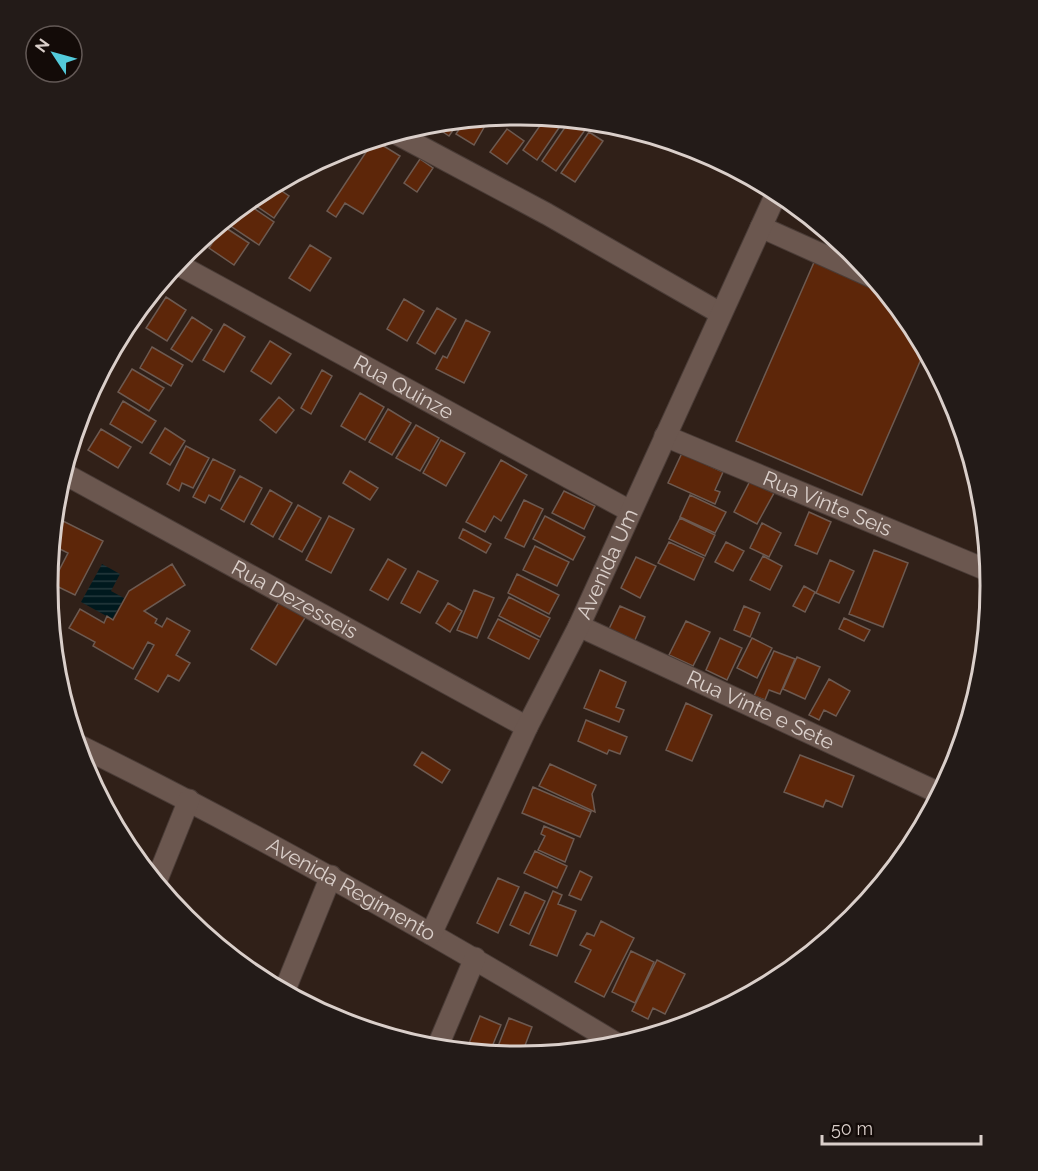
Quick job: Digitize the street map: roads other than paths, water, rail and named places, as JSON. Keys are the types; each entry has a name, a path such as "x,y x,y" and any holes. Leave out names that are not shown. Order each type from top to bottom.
{"street":[{"path":"407,139 547,214 720,314"},
{"name":"Avenida Um","path":"431,934 527,727 579,626 773,202"},
{"path":"761,227 852,268"},
{"name":"Rua Quinze","path":"185,269 630,511"},
{"name":"Rua Vinte Seis","path":"665,436 979,567"},
{"name":"Rua Dezesseis","path":"71,478 527,727"},
{"name":"Rua Vinte e Sete","path":"579,626 932,790"},
{"name":"Avenida Regimento","path":"90,751 189,800 331,876 475,958 606,1037"},
{"path":"160,873 189,800"},
{"path":"288,984 331,876"},
{"path":"441,1039 475,958"}],"water":[{"path":"102,564 120,574 111,591 124,598 112,619 81,602"}]}
